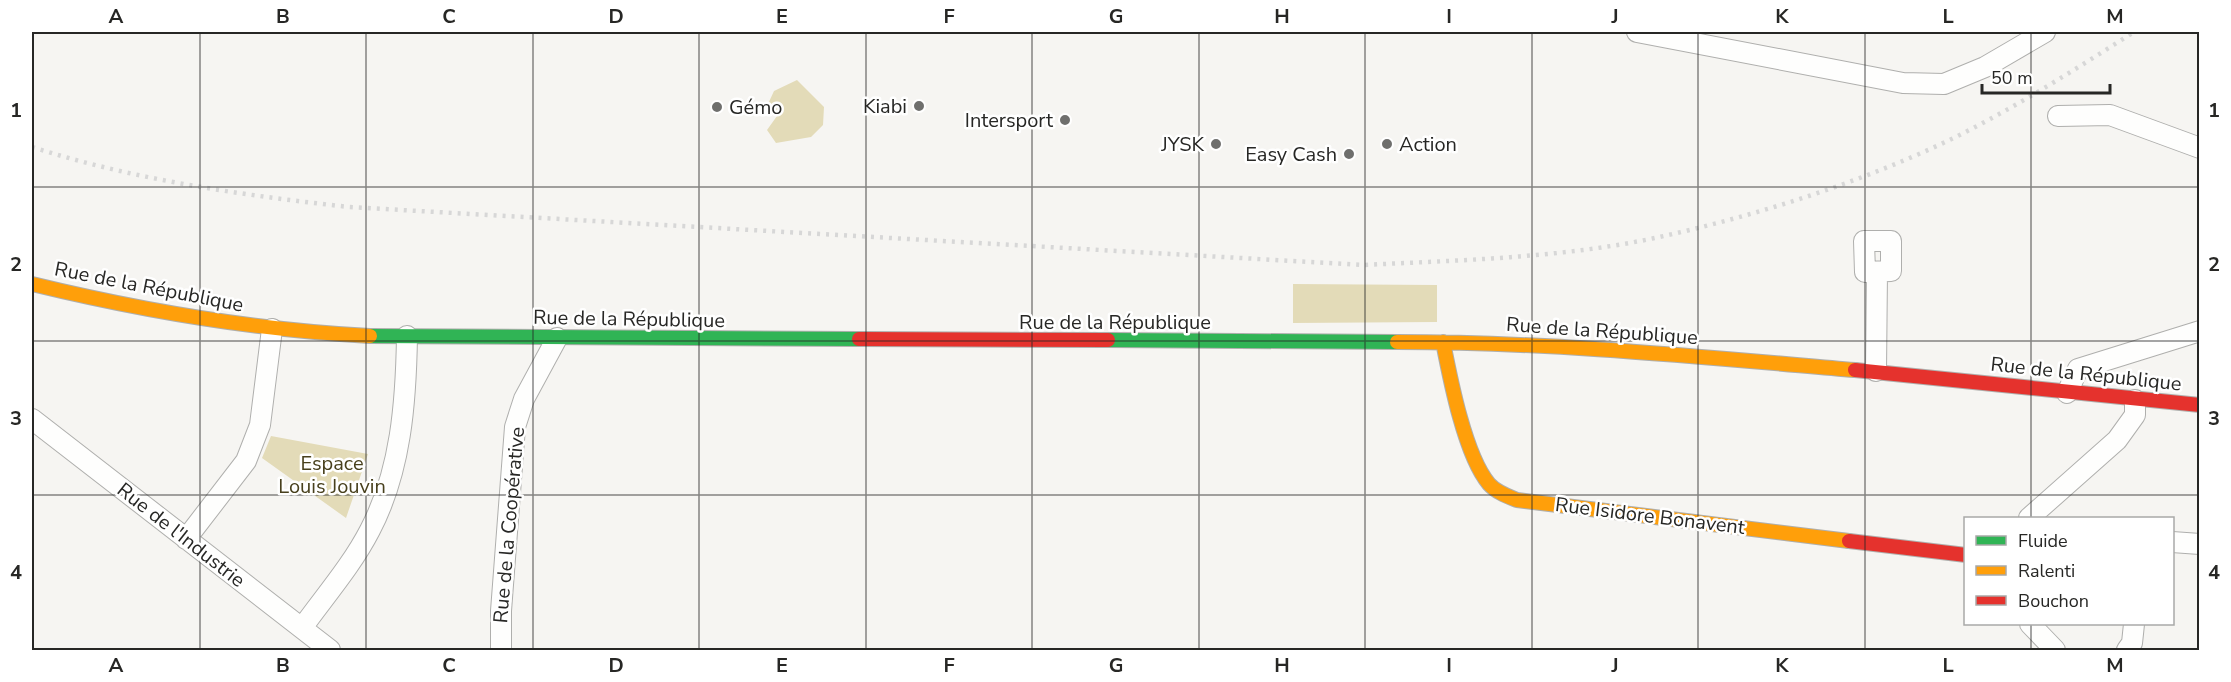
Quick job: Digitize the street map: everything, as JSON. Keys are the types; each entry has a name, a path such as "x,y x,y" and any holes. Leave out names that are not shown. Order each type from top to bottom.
{"street":[{"path":"1637,32 1903,83 1944,84 1985,67 2045,32"},
{"path":"2058,116 2110,115 2199,148"},
{"path":"1876,371 1877,272"},
{"name":"Rue de la République","path":"32,284 165,314 272,329 407,336 557,338 1443,342 1647,352 1876,371 1973,380 1992,385 2067,393 2199,405"},
{"path":"186,539 246,461 260,425 272,329"},
{"path":"2067,393 2078,369 2199,331"},
{"path":"302,628 352,561 371,529 386,495 397,455 405,393 407,336"},
{"name":"Rue de la Coopérative","path":"501,651 501,611 515,427 524,399 557,338"},
{"name":"Rue Isidore Bonavent","path":"1443,342 1447,373 1482,474 1500,494 1517,500 1964,555"},
{"path":"2035,517 2117,440 2135,415 2135,400"},
{"name":"Rue de l'Industrie","path":"32,419 330,651"},
{"path":"2174,542 2199,544"},
{"path":"2031,625 2055,651"},
{"path":"2127,651 2132,643 2134,625"}],"green space":[{"path":"797,80 824,107 823,125 811,137 776,143 767,130 777,116 768,104 774,91"},
{"path":"1293,284 1437,285 1437,322 1293,323"},
{"name":"Espace Louis Jouvin","path":"271,436 368,454 346,518 262,458"}],"railway":[{"path":"32,147 110,169 189,185 349,207 1363,265 1476,259 1552,254 1627,243 1734,219 1804,198 1906,160 1964,133 2038,92 2134,32"}],"traffic: fast":[{"path":"370,336 859,339"},
{"path":"1108,340 1397,342"}],"traffic: slow":[{"path":"32,284 115,303 200,318 284,329 370,336"},
{"path":"1397,342 1569,347 1855,370"},
{"path":"1443,342 1460,416 1473,455 1489,484 1502,494 1517,500 1849,541"}],"traffic: jam":[{"path":"859,339 1108,340"},
{"path":"1855,370 2200,405"},
{"path":"1849,541 1964,555"}],"place":[{"name":"Kiabi","path":"919,106"},
{"name":"Gémo","path":"717,107"},
{"name":"Intersport","path":"1065,120"},
{"name":"JYSK","path":"1216,144"},
{"name":"Action","path":"1387,144"},
{"name":"Easy Cash","path":"1349,154"}]}
